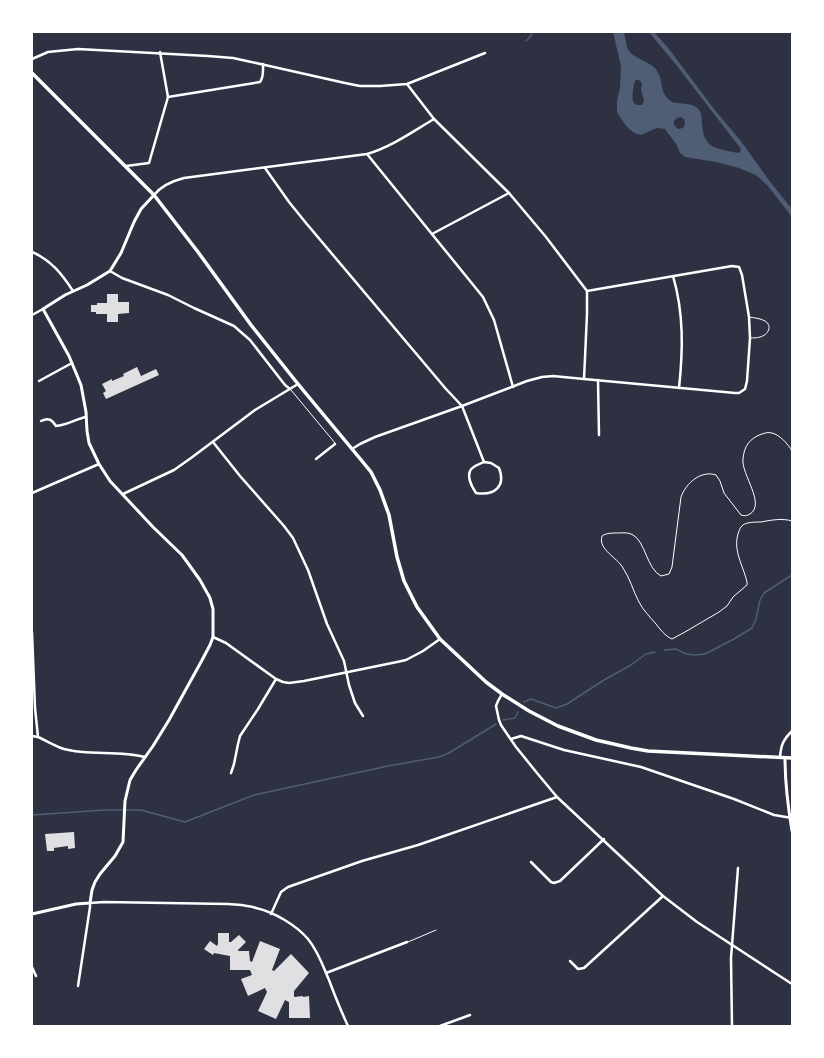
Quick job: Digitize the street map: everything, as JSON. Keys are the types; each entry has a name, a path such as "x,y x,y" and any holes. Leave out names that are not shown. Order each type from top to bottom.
{"main road":[{"path":"32,73 154,195 251,325 362,460 375,479 385,503 392,526 400,570 411,596 440,639 474,672 502,694 529,711 582,736 610,744 648,751 792,758"}],"street":[{"path":"32,58 48,52 78,49 160,52 233,58 360,86 380,86 407,84 485,53"},
{"path":"126,166 149,163 168,97 160,52"},
{"path":"168,97 260,82 262,80 263,64"},
{"path":"407,84 434,119 509,193 551,243 587,291 588,314 584,379"},
{"path":"32,315 110,271 121,252 141,209 162,187 174,181 190,177 367,154 392,144 434,119"},
{"path":"367,154 483,297 494,320 513,387"},
{"path":"265,168 306,223 462,406 484,462"},
{"path":"432,234 509,193"},
{"path":"32,252 47,259 60,272 73,291"},
{"path":"352,448 375,437 542,377 553,376 735,393 739,393 745,389 747,381 750,338 749,316 739,267 732,266 587,291"},
{"path":"110,271 122,278 168,295 234,326 250,340 285,386 290,389"},
{"path":"673,276 678,296 682,332 682,357 679,388"},
{"path":"43,309 72,363 81,385 89,443 99,464 110,481 153,527 182,555 200,580 210,598 214,624 213,637 201,662 169,720 130,780 125,805 122,842 115,856 100,874 92,890 78,986"},
{"path":"39,381 72,363"},
{"path":"598,380 599,435"},
{"path":"123,494 174,470 255,410 298,384"},
{"path":"42,421 48,419 56,426 60,426 86,417"},
{"path":"213,442 293,538 308,570 327,624 344,661 349,685 355,703 363,716"},
{"path":"316,458 335,444"},
{"path":"484,462 491,463 500,468 501,483 496,490 490,493 482,494 476,493 469,477 470,471 473,467 484,462"},
{"path":"32,493 99,464"},
{"path":"32,632 35,708 38,737"},
{"path":"213,637 226,644 276,679 283,682 314,679 406,660 423,651 440,639"},
{"path":"231,773 240,736 276,679"},
{"path":"502,694 496,706 499,720 511,739 557,796 663,896 697,922 792,984"},
{"path":"780,758 784,739 792,731"},
{"path":"32,736 38,737 64,749 135,754 145,757"},
{"path":"511,739 521,736 564,750 641,767 727,796 774,815 791,819"},
{"path":"785,758 785,778 792,831"},
{"path":"271,914 281,892 288,887 362,861 424,843 557,796"},
{"path":"531,862 551,882 556,883 604,840"},
{"path":"732,1026 731,958 738,868"},
{"path":"570,961 578,969 584,968 663,896"},
{"path":"32,914 76,904 104,902 228,904 257,908 295,927 309,941 319,956 348,1026"},
{"path":"326,973 407,942"},
{"path":"32,967 36,976"},
{"path":"440,1026 470,1015"}],"lane":[{"path":"749,316 767,322 769,326 767,334 760,337 750,338"},
{"path":"290,389 335,444"},
{"path":"407,942 436,930"}],"path":[{"path":"792,451 782,439 772,433 766,432 755,437 748,443 742,463 754,496 755,503 753,511 745,516 741,515 726,496 716,475 703,474 694,479 685,489 682,497 672,567 669,574 661,576 654,571 639,541 634,535 627,533 604,534 601,541 605,550 624,568 641,605 666,635 672,639 719,612 727,606 733,597 747,585 738,558 737,548 738,535 743,525 773,520 792,522"}],"water":[{"path":"613,32 624,32 629,51 633,55 654,67 659,74 665,96 668,99 675,103 692,105 699,110 702,117 703,133 709,143 718,148 738,153 740,152 741,149 649,32 654,32 740,140 792,209 792,217 768,186 756,175 739,168 716,162 685,157 680,153 676,144 665,129 657,128 641,135 634,133 626,126 617,112 621,66","holes":["636,80 639,80 642,83 641,90 644,101 642,105 635,104 633,101 633,90","681,117 684,119 685,124 683,128 678,129 674,125 674,121"]}],"building":[{"path":"107,294 118,294 118,302 129,302 129,313 118,314 118,322 107,322 107,314 96,314 96,312 91,312 91,305 97,305 97,303 107,303"},
{"path":"137,367 141,376 156,369 159,375 106,399 103,393 106,391 102,384 112,379 112,381 124,376 123,374"},
{"path":"74,832 75,848 68,849 68,846 54,848 54,851 47,851 45,834"},
{"path":"218,933 229,933 229,942 239,935 246,942 238,951 249,951 250,961 252,962 260,941 280,949 272,970 274,971 291,954 309,973 294,991 294,997 309,996 310,1018 289,1018 289,1002 285,1000 276,1019 258,1011 267,992 265,988 248,996 241,979 252,975 250,970 230,970 230,956 214,953 213,955 204,949 210,941 217,946"}],"waterway":[{"path":"526,41 531,36 532,32"},
{"path":"664,650 676,649 686,654 705,654 734,639 752,628 756,619 760,600 764,593 792,575"},
{"path":"524,702 531,699 556,708 567,704 604,680 631,665 646,654 655,652"},
{"path":"503,720 515,718 518,712"},
{"path":"32,815 105,810 141,810 185,822 254,795 388,766 439,757 449,753 496,724"}]}
